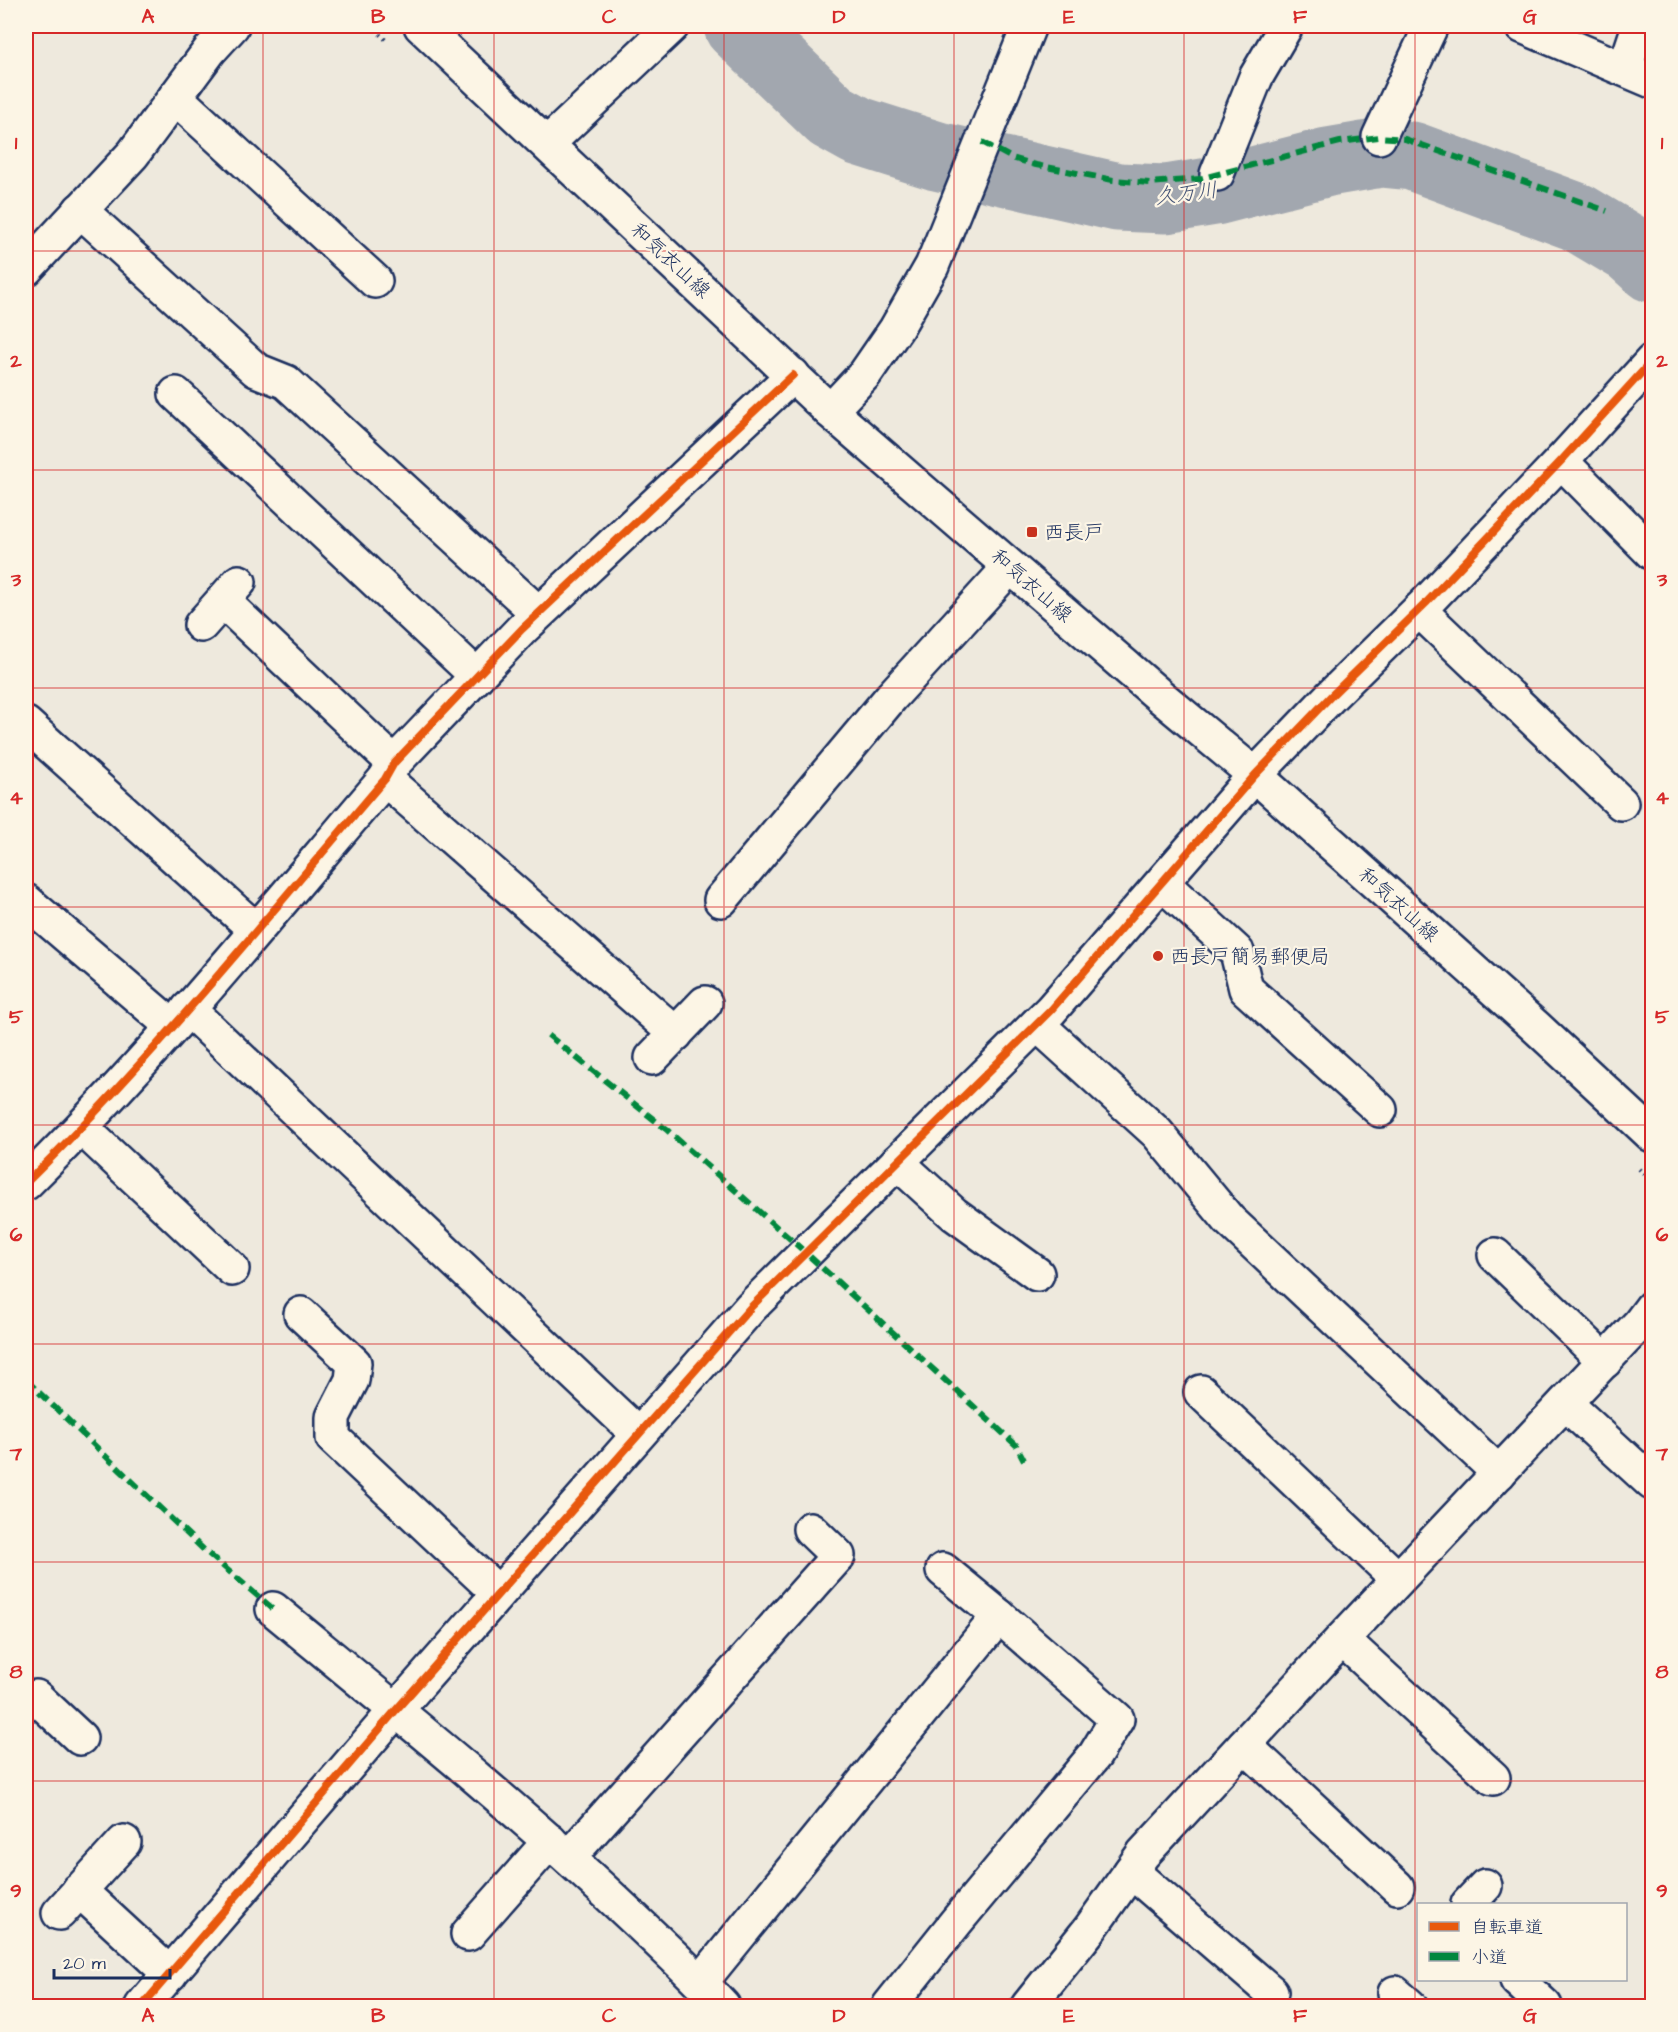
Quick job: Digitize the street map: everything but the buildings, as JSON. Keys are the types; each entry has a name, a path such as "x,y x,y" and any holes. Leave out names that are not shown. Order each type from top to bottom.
{"street":[{"path":"26,269 133,154 210,50 232,26"},
{"name":"和気衣山線","path":"421,26 831,411 1255,775 1653,1135"},
{"path":"547,144 672,26"},
{"path":"831,411 865,374 884,347 932,266 1029,26"},
{"path":"1217,174 1256,77 1286,26"},
{"path":"1379,137 1431,26"},
{"path":"1522,26 1639,75 1638,26"},
{"path":"176,97 375,281"},
{"path":"80,210 256,370 286,382 538,613"},
{"path":"124,1842 69,1902 159,1995 396,1710 751,1307 1038,1024 1255,775 1419,610 1561,461 1653,360"},
{"path":"26,1183 82,1128 256,930 389,771 477,676 538,613 793,375"},
{"path":"176,394 477,676"},
{"path":"1561,461 1653,553"},
{"path":"721,900 892,696 1011,567"},
{"path":"201,625 231,592 389,771 676,1034"},
{"path":"1419,610 1621,803"},
{"path":"26,724 256,930"},
{"path":"1162,883 1237,952 1246,989 1342,1095 1380,1110"},
{"path":"26,901 180,1017 638,1434"},
{"path":"652,1058 705,1003"},
{"path":"1038,1024 1157,1133 1229,1220 1499,1473"},
{"path":"82,1128 231,1269"},
{"path":"897,1162 954,1214 1037,1274"},
{"path":"1495,1255 1605,1361"},
{"path":"1028,2007 1089,1930 1143,1854 1653,1307"},
{"path":"301,1314 354,1363 352,1380 333,1417 333,1438 498,1593"},
{"path":"1201,1392 1398,1579"},
{"path":"1565,1403 1653,1483"},
{"path":"468,1934 559,1849 838,1556 810,1529"},
{"path":"889,2007 956,1922 1095,1755 1117,1719 943,1570"},
{"path":"273,1609 559,1849 701,1982 723,2007"},
{"path":"701,1982 999,1616"},
{"path":"1342,1639 1492,1778"},
{"path":"39,1694 80,1738"},
{"path":"1244,1745 1397,1887"},
{"path":"1131,1870 1271,1992"},
{"path":"1518,1981 1545,2007"}],"waterway":[{"name":"久万川","path":"738,26 831,116 858,131 937,156 1118,197 1166,199 1215,191 1328,162 1381,153 1412,156 1577,217 1632,250 1652,268"}],"marked path":[{"path":"982,142 1012,158 1036,165 1113,180 1150,183 1199,179 1340,142 1379,137 1405,139 1607,211"},
{"path":"548,1035 667,1130 806,1253 1016,1445 1024,1460"},
{"path":"26,1380 203,1549 273,1609"}],"cycle path":[{"path":"142,2006 396,1710 751,1307 1051,1010 1255,775 1426,603 1652,361"},
{"path":"26,1183 120,1086 210,985 385,779 394,763 522,629 793,375"}],"place":[{"name":"西長戸","path":"1032,532"},
{"name":"西長戸簡易郵便局","path":"1158,956"}]}
